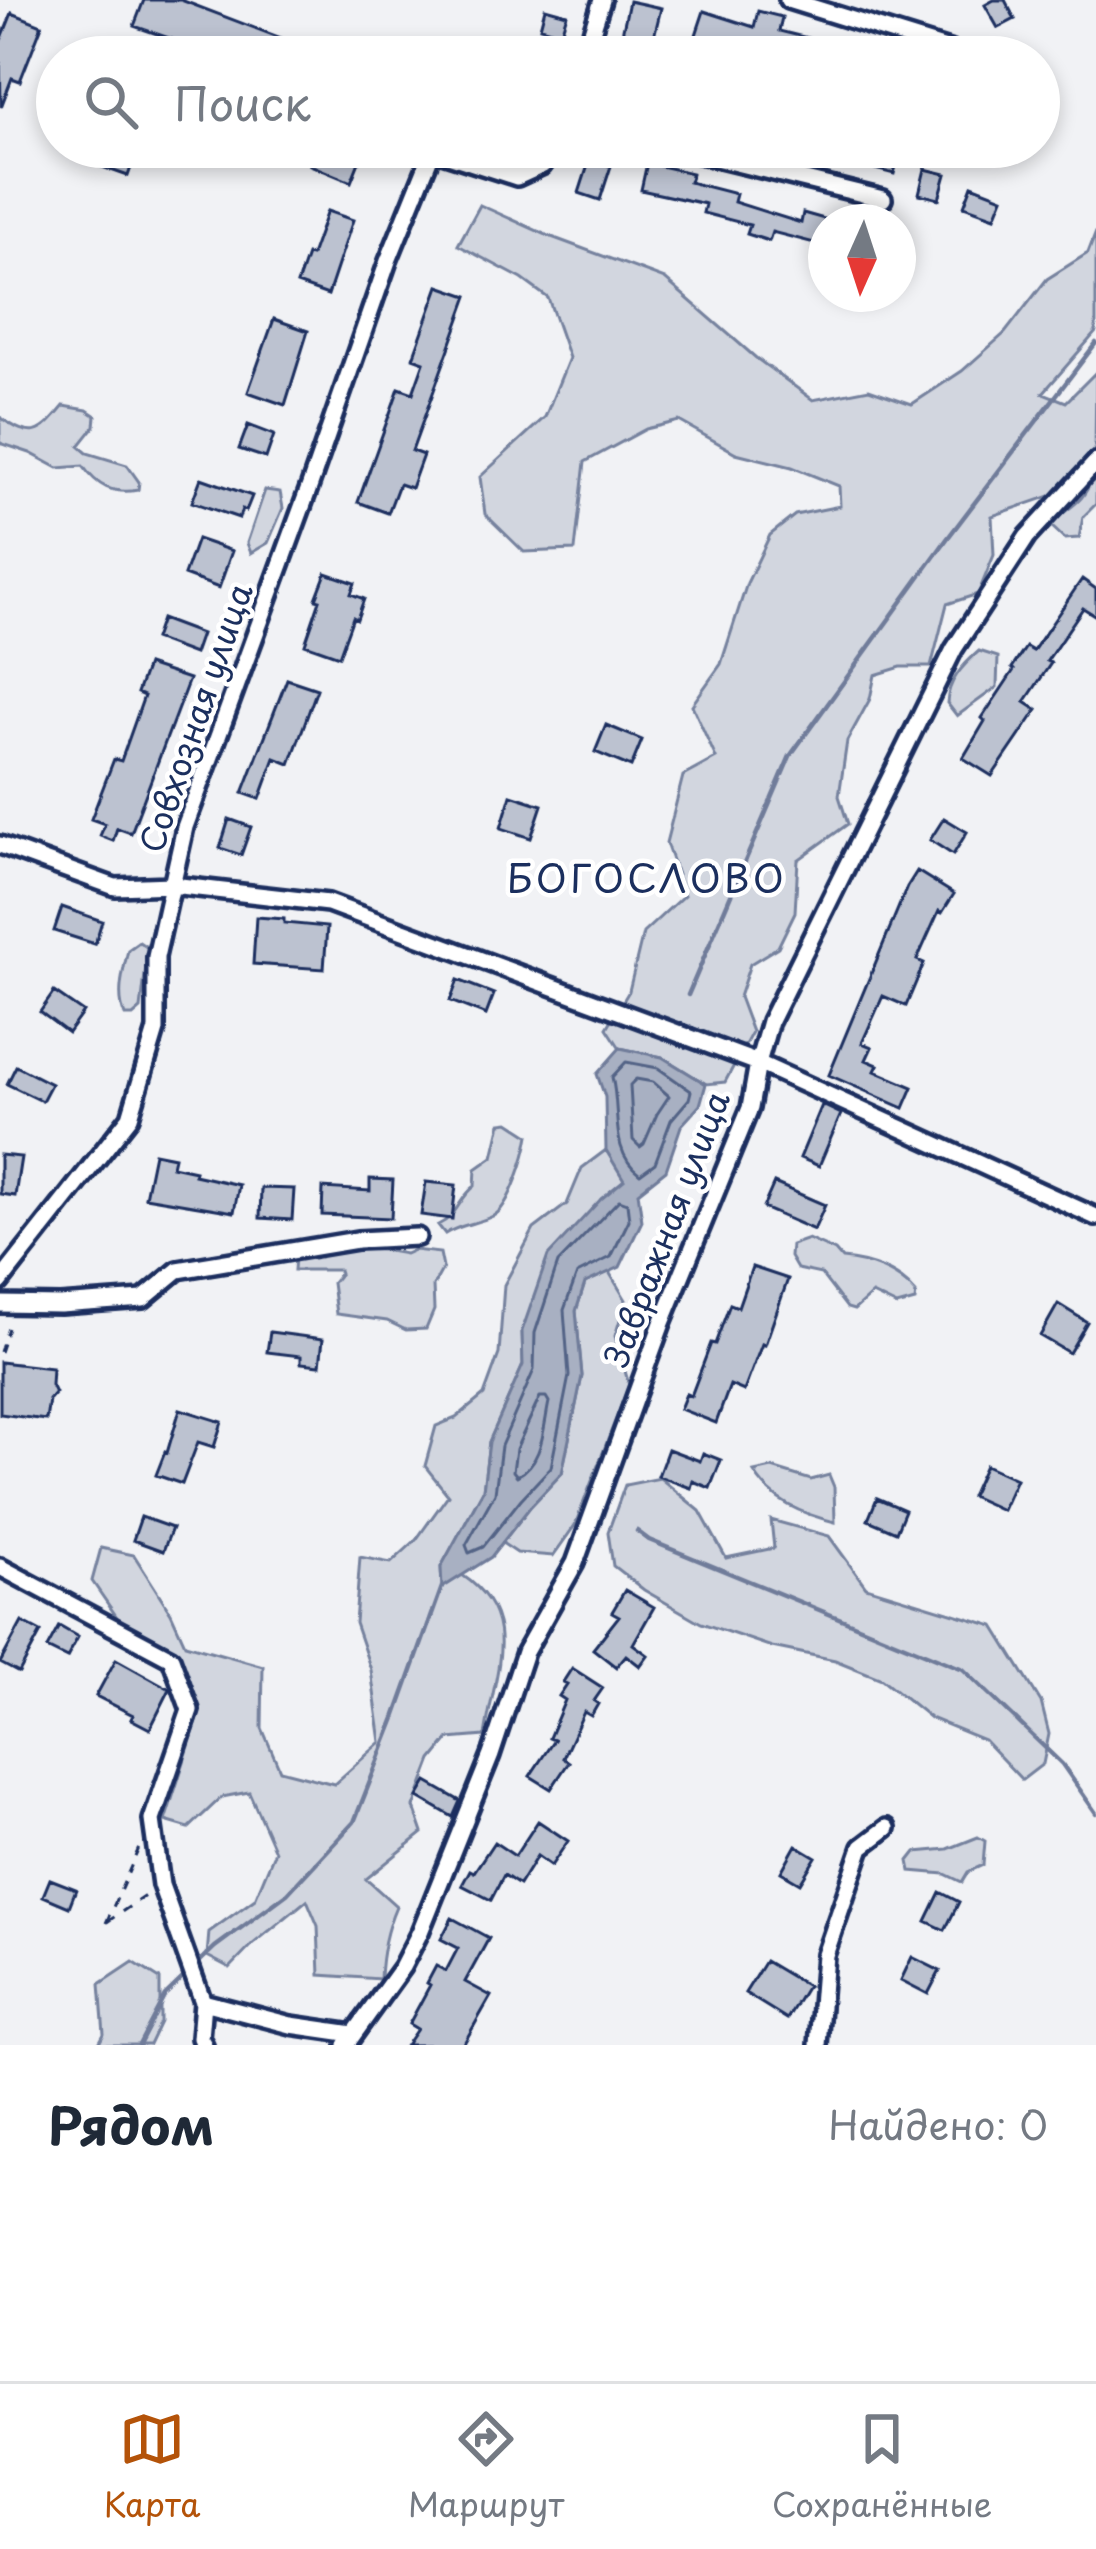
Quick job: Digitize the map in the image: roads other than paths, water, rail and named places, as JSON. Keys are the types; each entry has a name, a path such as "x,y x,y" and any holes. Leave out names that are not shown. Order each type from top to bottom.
{"street":[{"path":"591,36 602,0"},
{"path":"788,0 904,36"},
{"name":"Совхозная улица","path":"0,1282 130,1117 156,1030 156,957 184,827 426,168"},
{"name":"Совхозная улица","path":"489,168 517,177 536,168"},
{"path":"757,168 883,199"},
{"name":"Завражная улица","path":"350,2040 403,1967 420,1932 491,1755 524,1652 574,1564 662,1323 750,1108 770,1021 954,649 1027,537 1096,461"},
{"path":"0,844 115,887 172,885 328,903 758,1063 1096,1217"},
{"path":"0,1304 142,1299 178,1270 357,1240 417,1237"},
{"path":"0,1567 170,1658 190,1710 152,1820 161,1885 203,2002 200,2038 204,2045"},
{"path":"818,2045 824,1955 862,1846 887,1828"},
{"path":"203,2002 350,2040"}],"water":[{"path":"620,1048 662,1057 706,1084 700,1105 681,1126 666,1170 638,1192 642,1221 620,1267 585,1283 576,1311 582,1376 562,1473 491,1557 442,1588 441,1567 483,1490 489,1442 523,1365 522,1331 548,1256 624,1180 606,1150 605,1097 597,1074"}],"waterway":[{"path":"688,995 790,756 1096,343"},
{"path":"637,1531 649,1540 963,1669 1062,1764 1096,1813"},
{"path":"139,2045 165,1995 215,1947 287,1894 354,1822 442,1587"}],"district":[{"name":"БОГОСЛОВО","path":"647,879"}]}
